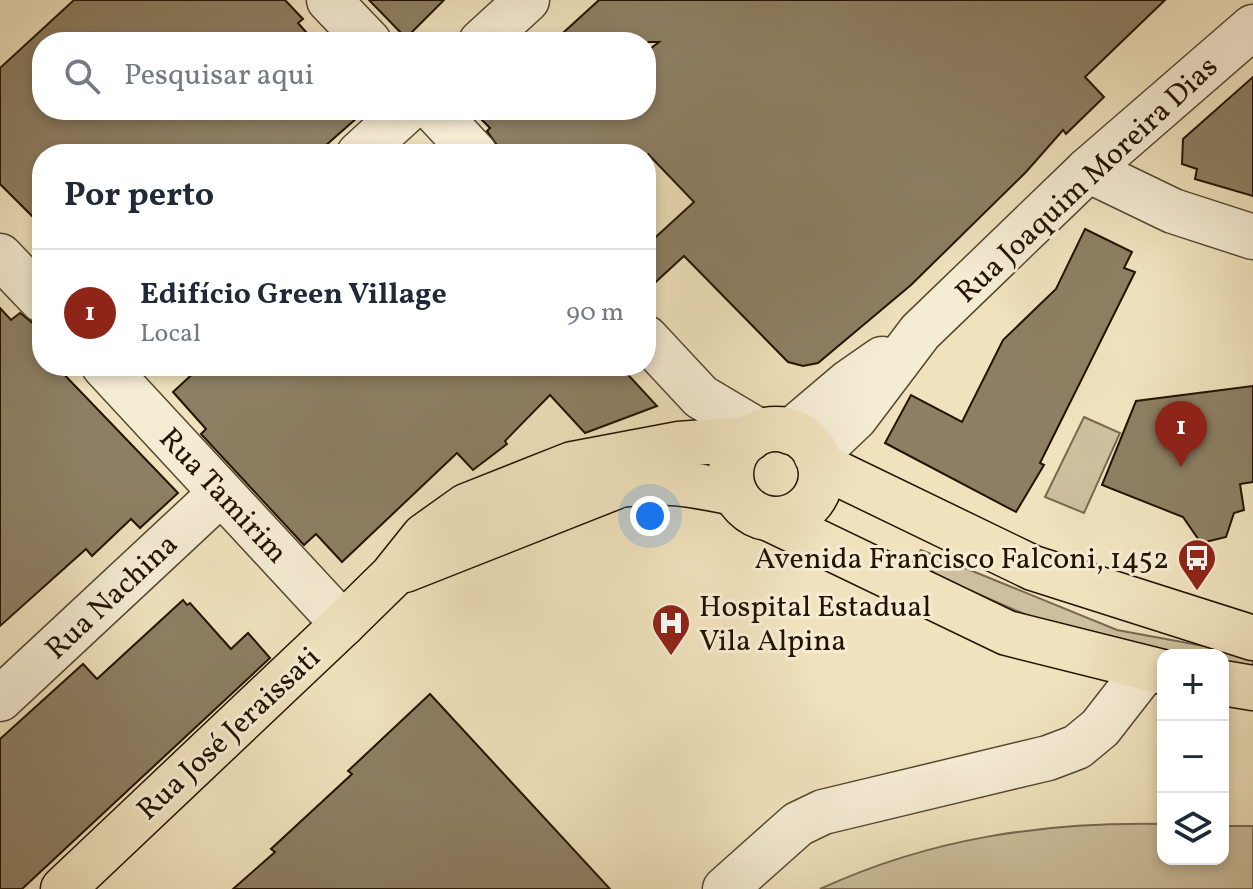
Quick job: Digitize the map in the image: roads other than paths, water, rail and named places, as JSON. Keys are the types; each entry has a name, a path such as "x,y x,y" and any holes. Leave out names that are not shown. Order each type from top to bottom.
{"main road":[{"name":"Rua José Jeraissati","path":"63,889 343,624 392,576 424,536 466,506 572,464 678,444 787,445"},
{"path":"770,519 798,514 817,494 787,445"},
{"path":"1154,671 1007,633 770,519 755,515 734,493 730,479 738,450 787,445 1033,568 1253,638"},
{"path":"392,576 620,485 682,482 734,493"},
{"path":"1229,684 1253,688"}],"street":[{"path":"329,0 359,32"},
{"path":"492,32 527,0"},
{"name":"Rua Joaquim Moreira Dias","path":"787,445 855,418 920,332 1088,170 1253,27"},
{"path":"370,144 396,120"},
{"path":"443,120 466,144"},
{"path":"1088,170 1173,211 1253,237"},
{"path":"656,349 701,397 787,445"},
{"name":"Rua Tamirim","path":"120,376 221,493 343,624"},
{"name":"Rua Nachina","path":"0,699 221,493"},
{"path":"725,889 798,824 823,812 1048,758 1077,747 1100,728 1154,671"}],"place":[{"name":"Edifício Green Village","path":"1181,467"},
{"name":"Avenida Francisco Falconi, 1452","path":"1197,592"},
{"name":"Hospital Estadual Vila Alpina","path":"671,657"}]}
